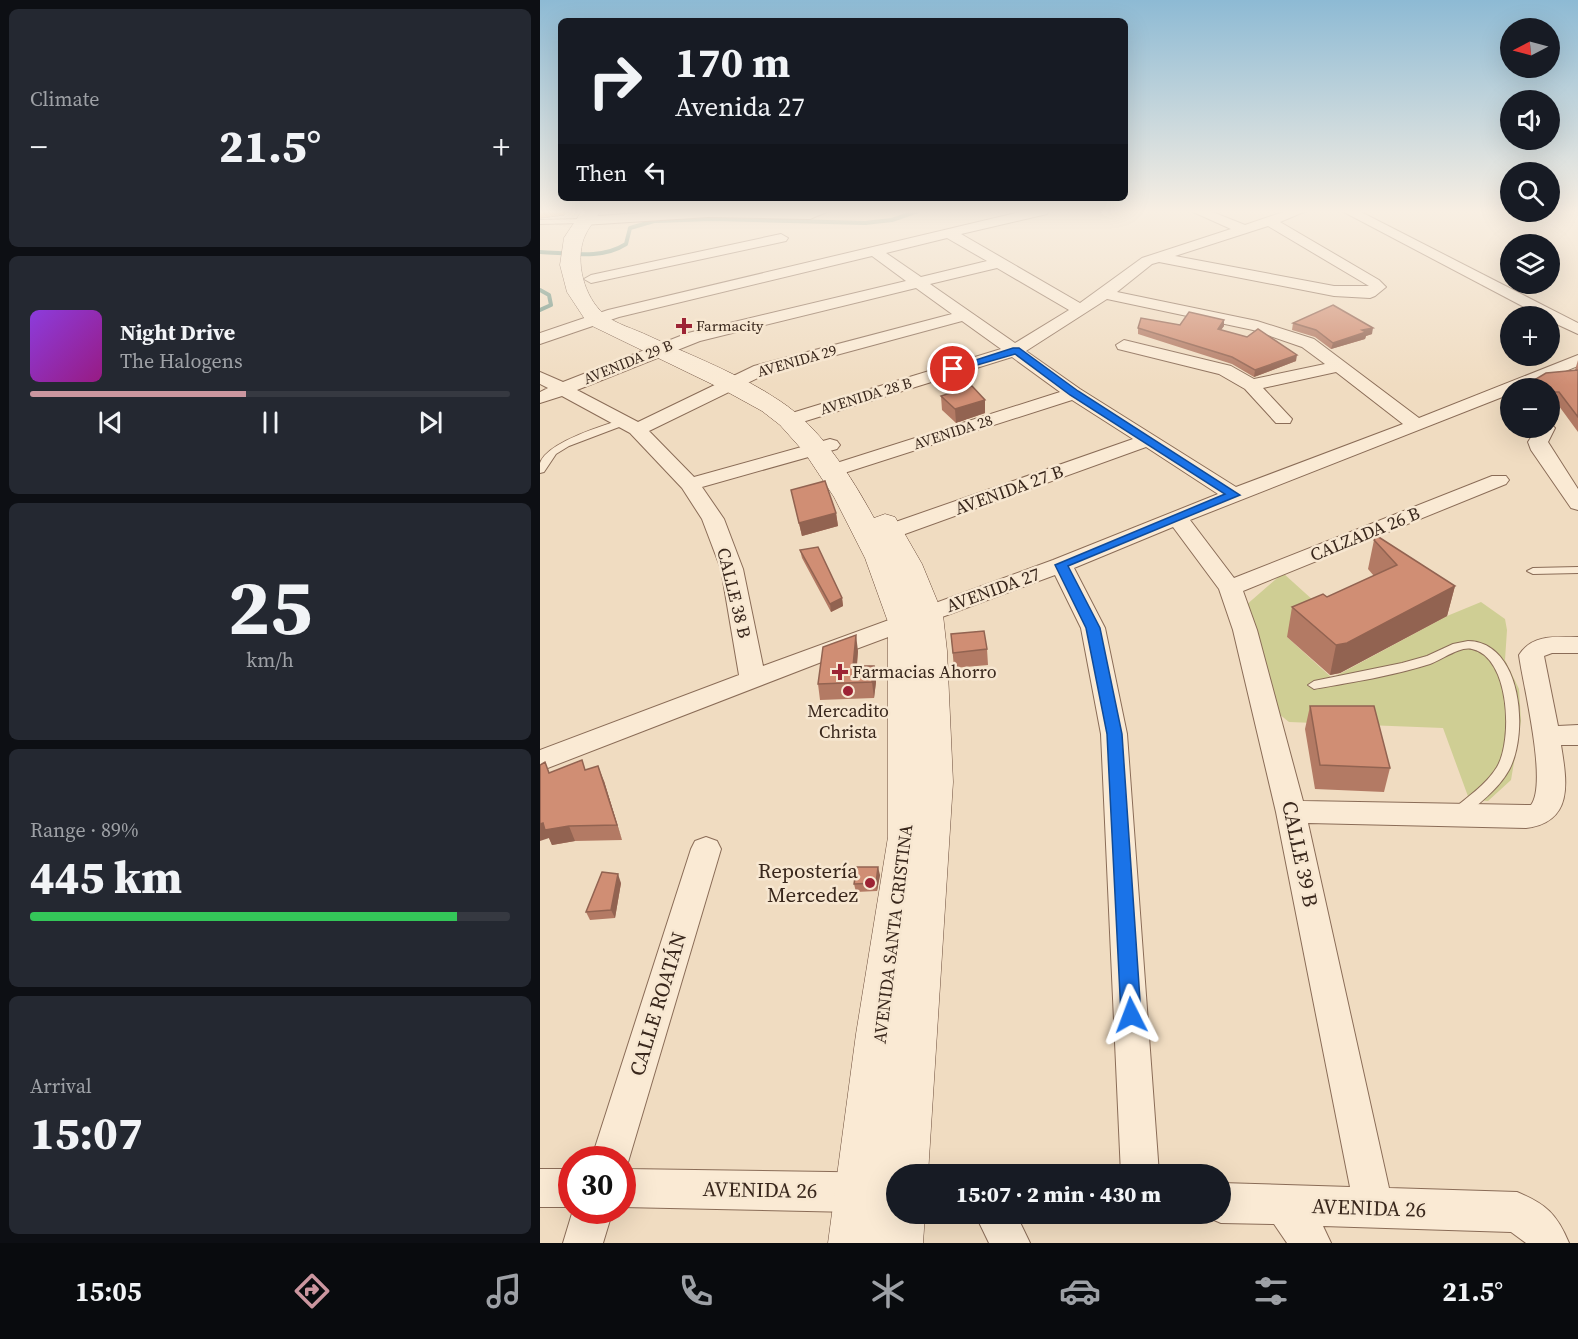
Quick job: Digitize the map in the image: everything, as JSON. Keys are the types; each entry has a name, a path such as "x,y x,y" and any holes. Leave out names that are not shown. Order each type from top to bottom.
{"street":[{"name":"AVENIDA SANTA CRISTINA","path":"586,269 599,296 605,316 738,380 798,417 831,458 880,536 907,564 916,618 908,837 880,1034 888,1164"},
{"path":"540,339 605,316 799,269"},
{"path":"900,269 1074,393 1234,495"},
{"name":"AVENIDA 29 B","path":"540,398 668,346 973,269"},
{"path":"1008,269 1080,310"},
{"name":"AVENIDA 28 B","path":"798,417 1016,350 1105,294 1137,269"},
{"path":"1222,269 1349,293 1370,293 1378,287 1350,269"},
{"path":"1461,269 1578,329"},
{"path":"1105,294 1257,326 1308,343 1417,425"},
{"name":"AVENIDA 29","path":"631,425 714,394 738,380 966,315"},
{"path":"1124,345 1225,370 1251,385 1283,419"},
{"name":"AVENIDA 27","path":"1539,378 1578,360"},
{"path":"1251,385 1341,366"},
{"name":"CALLE 38 B","path":"540,377 560,390 631,425 690,484 714,519 732,569 753,680"},
{"name":"AVENIDA 28","path":"690,484 831,458 1074,393"},
{"name":"AVENIDA 27","path":"540,761 1061,565 1336,454 1500,396"},
{"path":"1540,438 1538,442 1541,450 1578,504"},
{"name":"AVENIDA 27 B","path":"880,536 1147,440"},
{"name":"CALZADA 26 B","path":"1230,588 1499,480"},
{"name":"CALLE 39 B","path":"1178,519 1230,588 1245,630 1291,812 1374,1208"},
{"path":"1061,565 1093,628 1114,734 1139,1164"},
{"path":"1291,812 1526,817 1541,814 1547,806 1550,782 1546,736 1531,655 1535,649 1545,645 1578,645"},
{"path":"1546,736 1578,735"},
{"name":"CALLE ROATÁN","path":"614,1146 706,849"},
{"path":"540,1188 558,1188"},
{"name":"AVENIDA 26","path":"636,1188 886,1193"},
{"name":"AVENIDA SANTA CRISTINA","path":"856,1243 886,1199"},
{"name":"AVENIDA 26","path":"1231,1203 1517,1212 1542,1230 1549,1243"},
{"path":"1284,1205 1311,1243"},
{"path":"583,1243 589,1224"},
{"name":"AVENIDA SANTA CRISTINA","path":"893,1224 895,1243"},
{"path":"1000,1224 1010,1243"}],"lane":[{"path":"540,470 553,452 566,444 631,425"},
{"path":"1533,571 1578,570"},
{"path":"1314,685 1380,673 1432,659 1459,646 1474,645 1493,656 1509,683 1511,734 1506,764 1490,784 1455,816"}],"shaded area":[{"path":"1283,573 1336,621 1317,624 1287,637 1332,678 1447,616 1481,602 1505,619 1507,630 1505,660 1519,689 1521,721 1511,780 1488,801 1469,799 1443,728 1289,722 1279,714 1245,606"}],"building":[{"path":"1333,305 1373,328 1362,330 1366,332 1333,343 1316,330 1293,323"},
{"path":"1189,312 1224,320 1218,329 1247,337 1258,329 1297,355 1255,370 1232,357 1138,328 1141,318 1180,325"},
{"path":"1578,370 1578,417 1560,393 1560,378 1538,378 1546,373"},
{"path":"972,386 985,400 955,409 941,396"},
{"path":"825,481 836,513 799,523 791,490"},
{"path":"1377,536 1455,586 1347,643 1336,645 1292,607 1323,594 1327,597 1397,565 1374,540"},
{"path":"818,547 842,598 830,604 800,550"},
{"path":"984,631 987,649 953,653 951,634"},
{"path":"856,635 853,666 874,666 872,682 818,684 823,647"},
{"path":"1310,706 1374,706 1390,768 1320,765"},
{"path":"582,760 585,770 598,766 617,825 569,826 545,830 543,823 540,824 540,765 545,762 549,773"},
{"path":"857,867 878,867 876,883 854,884"},
{"path":"602,872 618,874 611,910 586,912"}],"waterway":[{"path":"540,290 549,295 551,305 540,310"}],"place":[{"name":"Farmacity","path":"684,326"},
{"name":"Farmacias Ahorro","path":"840,672"},
{"name":"Mercadito Christa","path":"848,691"},
{"name":"Repostería Mercedez","path":"870,883"}],"route":[{"path":"953,369 1016,350 1074,393 1234,495 1061,565 1093,628 1114,734 1131,1015"}]}
